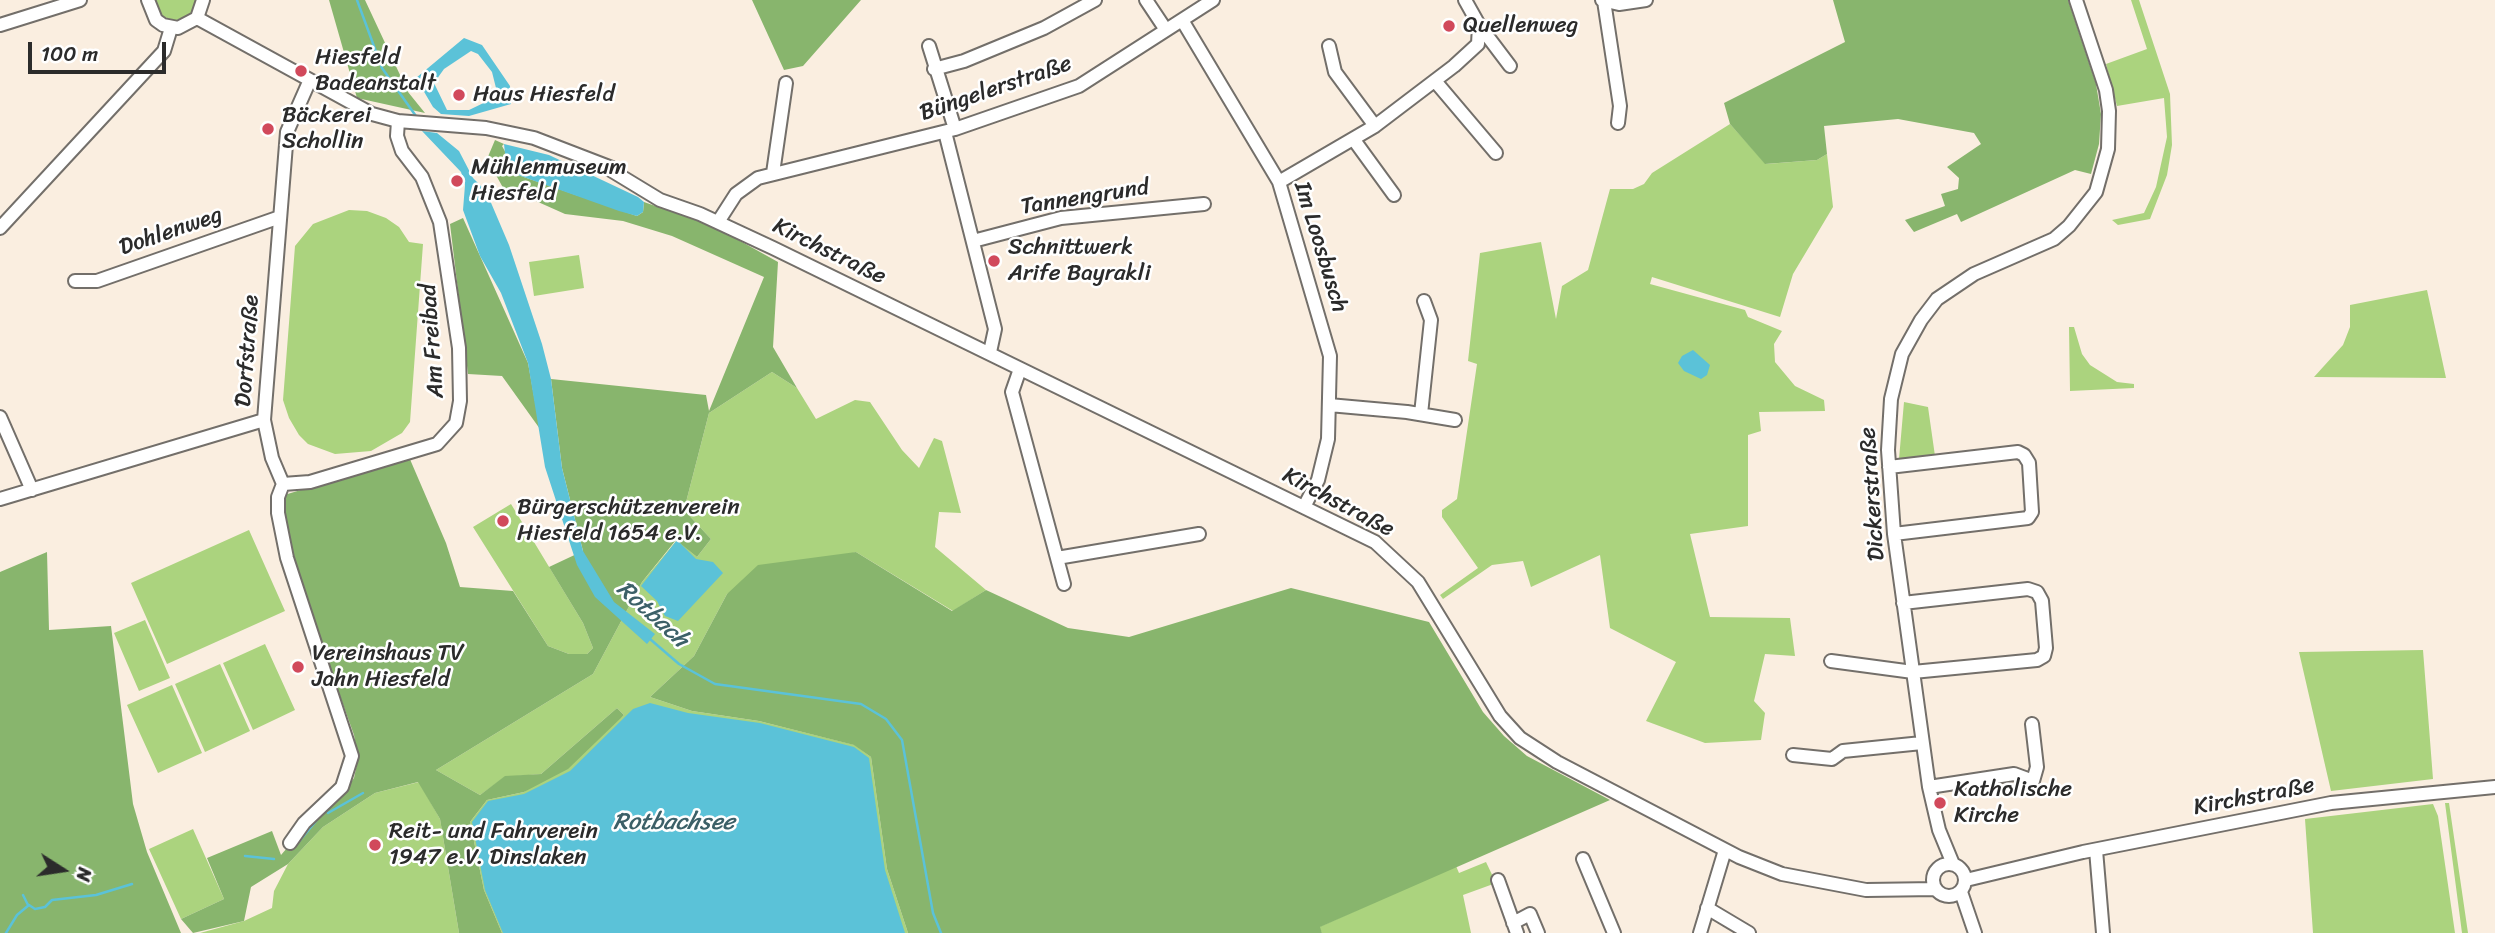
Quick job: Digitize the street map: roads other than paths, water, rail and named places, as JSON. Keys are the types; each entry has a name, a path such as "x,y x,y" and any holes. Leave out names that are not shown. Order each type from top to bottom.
{"street":[{"path":"0,25 80,0"},
{"path":"148,0 156,20 171,28 185,26 197,18 203,0"},
{"path":"934,69 964,61 1044,28 1095,0"},
{"path":"1146,0 1166,30"},
{"name":"Büngelerstraße","path":"718,222 746,185 773,173 950,131 1079,86 1213,0"},
{"path":"1465,0 1479,25 1510,66"},
{"path":"1618,123 1620,106 1603,1 1619,4 1646,0"},
{"name":"Dickerstraße","path":"1973,933 1950,879 1929,787 1894,534 1888,430 1896,371 1911,336 1929,307 1950,288 1974,274 2054,239 2069,226 2096,192 2108,149 2109,111 2106,90 2076,0"},
{"name":"Kirchstraße","path":"197,18 309,82 372,114 404,121 486,128 534,138 604,166 660,200 718,222 1375,542 1419,582 1500,716 1520,738 1557,762 1725,850 1803,880 1866,891 1887,890 2025,866 2330,803 2495,787"},
{"name":"Im Loosbusch","path":"1182,20 1279,182 1330,356 1328,439 1318,480 1304,507"},
{"path":"1279,182 1354,140 1435,80 1478,44 1479,25"},
{"path":"0,228 164,51 171,28"},
{"path":"929,46 995,329 989,352"},
{"path":"1329,46 1335,72 1375,126"},
{"path":"1435,80 1496,153"},
{"name":"Dorfstraße","path":"290,843 304,823 342,787 352,756 287,558 278,513 278,497 283,484 272,458 264,421 288,132 309,82"},
{"path":"773,173 786,83"},
{"name":"Am Freibad","path":"283,484 310,482 423,449 438,444 452,431 460,401 459,348 451,284 436,208 422,177 401,151 397,136 404,121"},
{"path":"1354,140 1394,195"},
{"name":"Tannengrund","path":"973,241 1061,218 1204,204"},
{"name":"Dohlenweg","path":"75,281 97,281 280,217"},
{"path":"1421,414 1431,320 1424,301"},
{"path":"1020,369 1012,393 1064,584"},
{"path":"1329,405 1454,420"},
{"path":"0,417 32,489"},
{"path":"0,499 264,421"},
{"path":"1889,467 2018,452 2025,455 2029,463 2032,512 2028,518 1894,534"},
{"path":"1057,558 1199,534"},
{"path":"1831,661 1913,672 2037,660 2044,656 2046,648 2042,601 2037,592 2028,589 1903,603"},
{"path":"1929,787 2014,774 2033,781 2037,767 2032,724"},
{"path":"1793,755 1832,759 1843,751 1922,743"},
{"path":"1700,933 1725,850"},
{"path":"2096,850 2103,933"},
{"path":"1583,859 1614,933"},
{"path":"1498,880 1515,928 1530,914 1538,933"},
{"path":"1707,908 1749,933"}],"water":[{"path":"464,38 482,45 510,86 511,104 469,116 441,114 433,107 416,78","holes":["471,51 478,54 492,72 498,96 469,110 447,110 434,83 444,69"]},
{"path":"422,131 437,133 459,151 473,178 486,191 509,245 542,344 551,379 562,468 583,551 614,602 655,634 647,644 595,597 577,565 545,467 528,363 501,293 480,256 463,210 465,185 461,172"},
{"path":"504,144 549,155 638,197 644,202 643,212 637,216 619,211 518,175 506,163"},
{"path":"1693,350 1710,365 1707,375 1701,379 1684,371 1678,363 1682,356"},
{"path":"677,540 696,559 713,562 723,573 678,621 665,616 657,601 641,586"},
{"name":"Rotbachsee","path":"650,703 688,713 760,723 854,747 869,758 885,870 905,933 503,933 485,890 472,822 488,801 524,794 570,771 633,709"}],"waterway":[{"name":"Rotbach","path":"357,0 382,68 418,119"},
{"name":"Rotbach","path":"650,639 679,664 715,684 861,704 886,719 902,740 933,913 941,933"},
{"path":"328,813 363,793"},
{"path":"296,845 316,821"},
{"path":"245,856 274,859"},
{"path":"6,933 17,915 29,905 35,909 45,907 52,900 96,895 132,884"},
{"path":"23,895 28,905"}],"place":[{"name":"Quellenweg","path":"1449,26"},
{"name":"Hiesfeld Badeanstalt","path":"301,71"},
{"name":"Haus Hiesfeld","path":"459,95"},
{"name":"Bäckerei Schollin","path":"268,129"},
{"name":"Mühlenmuseum Hiesfeld","path":"457,181"},
{"name":"Schnittwerk Arife Bayrakli","path":"994,261"},
{"name":"Bürgerschützenverein Hiesfeld 1654 e.V.","path":"503,521"},
{"name":"Vereinshaus TV Jahn Hiesfeld","path":"298,667"},
{"name":"Katholische Kirche","path":"1940,803"},
{"name":"Reit- und Fahrverein 1947 e.V. Dinslaken","path":"375,845"}]}
